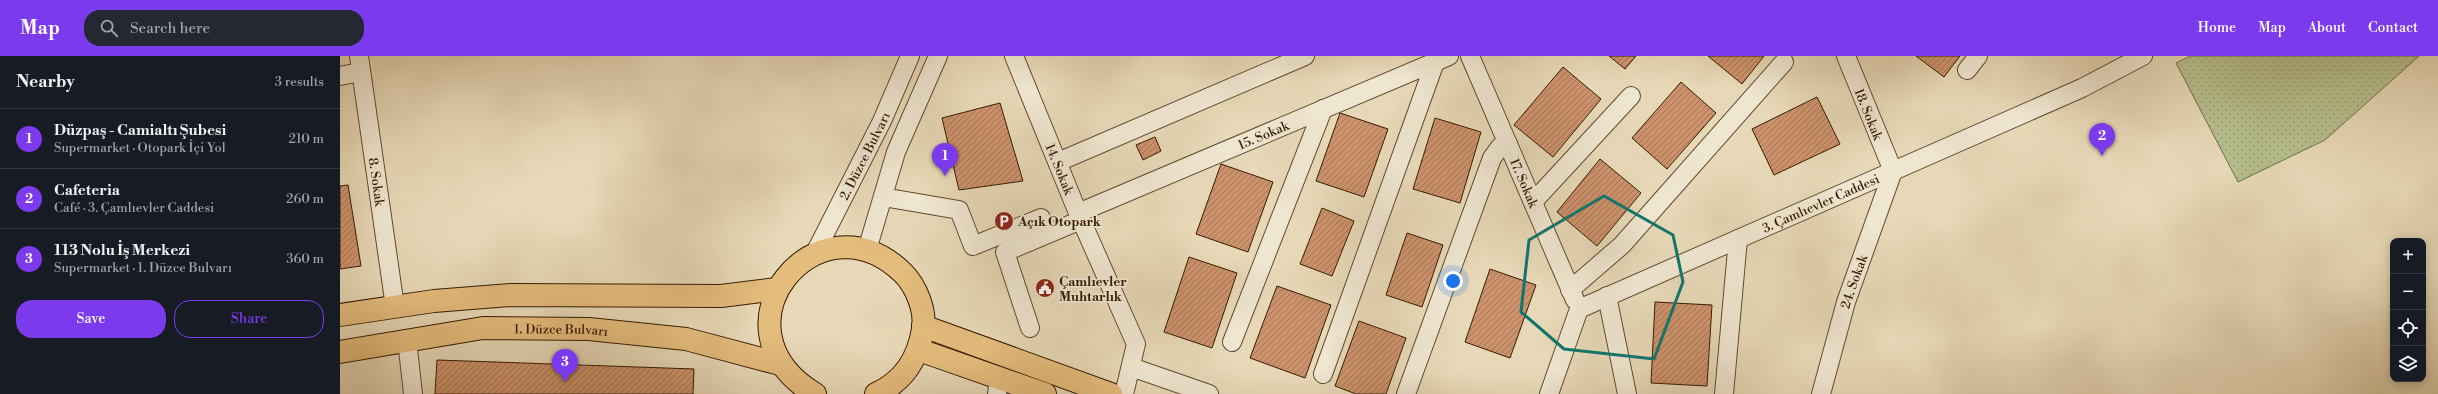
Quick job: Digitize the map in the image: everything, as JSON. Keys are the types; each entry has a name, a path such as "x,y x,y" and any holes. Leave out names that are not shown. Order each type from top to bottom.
{"main road":[{"path":"808,392 796,383 780,364 771,340 770,314 777,288 793,268 815,253 841,247 867,250 890,261 908,278 920,301 923,326 919,350 907,372 889,388 876,394"},
{"path":"340,315 434,301 511,295 721,296 777,288"},
{"path":"923,326 1111,394"},
{"name":"1. Düzce Bulvarı","path":"340,352 483,328 588,329 686,338 780,364"},
{"path":"919,350 998,386 1045,394"}],"street":[{"name":"2. Düzce Bulvarı","path":"815,253 882,121 910,56"},
{"name":"2. Düzce Bulvarı","path":"867,250 896,152 938,56"},
{"name":"14. Sokak","path":"1014,56 1079,216 1136,344 1124,394"},
{"path":"1058,162 1306,56"},
{"name":"17. Sokak","path":"1470,56 1579,309"},
{"name":"18. Sokak","path":"1846,56 1893,171"},
{"path":"1967,70 1978,56"},
{"name":"3. Çamlıevler Caddesi","path":"1579,309 2082,88 2143,56"},
{"path":"1323,374 1442,59"},
{"name":"15. Sokak","path":"1030,328 1005,252 1079,216 1323,109 1442,59"},
{"path":"1570,290 1622,245 1784,62"},
{"path":"340,76 360,64"},
{"name":"8. Sokak","path":"360,64 395,307"},
{"path":"1533,202 1631,96"},
{"path":"1232,342 1323,109"},
{"path":"1406,394 1492,158 1500,147 1508,144"},
{"name":"24. Sokak","path":"1821,394 1846,302 1893,171"},
{"path":"883,196 959,210 973,246 1041,218"},
{"path":"1724,394 1738,239"},
{"path":"1607,296 1627,394"},
{"path":"1549,394 1579,309"},
{"path":"407,340 412,394"},
{"path":"1130,367 1209,394"}],"highlighted area":[{"path":"1604,196 1673,235 1683,282 1654,359 1564,349 1521,312 1529,240"}],"green space":[{"path":"2190,56 2419,56 2325,140 2238,182 2176,63"}],"building":[{"path":"1609,56 1636,56 1625,69"},
{"path":"1708,56 1764,56 1742,84"},
{"path":"1916,56 1960,56 1944,77"},
{"path":"1563,67 1601,99 1553,157 1514,125"},
{"path":"1681,82 1716,113 1667,169 1632,138"},
{"path":"1817,97 1840,144 1774,175 1752,129"},
{"path":"1000,103 1023,181 959,190 942,118"},
{"path":"1340,113 1388,129 1364,197 1316,181"},
{"path":"1435,118 1481,132 1460,203 1413,189"},
{"path":"1155,137 1161,151 1143,160 1136,145"},
{"path":"1600,159 1641,193 1597,246 1557,212"},
{"path":"1221,164 1273,182 1248,252 1196,234"},
{"path":"348,185 361,266 340,269 340,186"},
{"path":"1322,208 1354,221 1332,276 1300,264"},
{"path":"1407,233 1443,245 1422,307 1386,295"},
{"path":"1189,257 1237,273 1212,348 1164,332"},
{"path":"1490,269 1536,285 1510,358 1465,342"},
{"path":"1277,286 1331,305 1305,378 1250,358"},
{"path":"1655,302 1712,305 1707,386 1651,383"},
{"path":"1359,321 1406,338 1386,394 1356,394 1335,386"},
{"path":"437,360 694,369 693,394 435,394"}],"place":[{"name":"Cafeteria","path":"2102,156"},
{"name":"Düzpaş - Camialtı Şubesi","path":"945,176"},
{"name":"Açık Otopark","path":"1004,221"},
{"name":"Çamlıevler Muhtarlık","path":"1045,288"},
{"name":"113 Nolu İş Merkezi","path":"565,382"}]}
